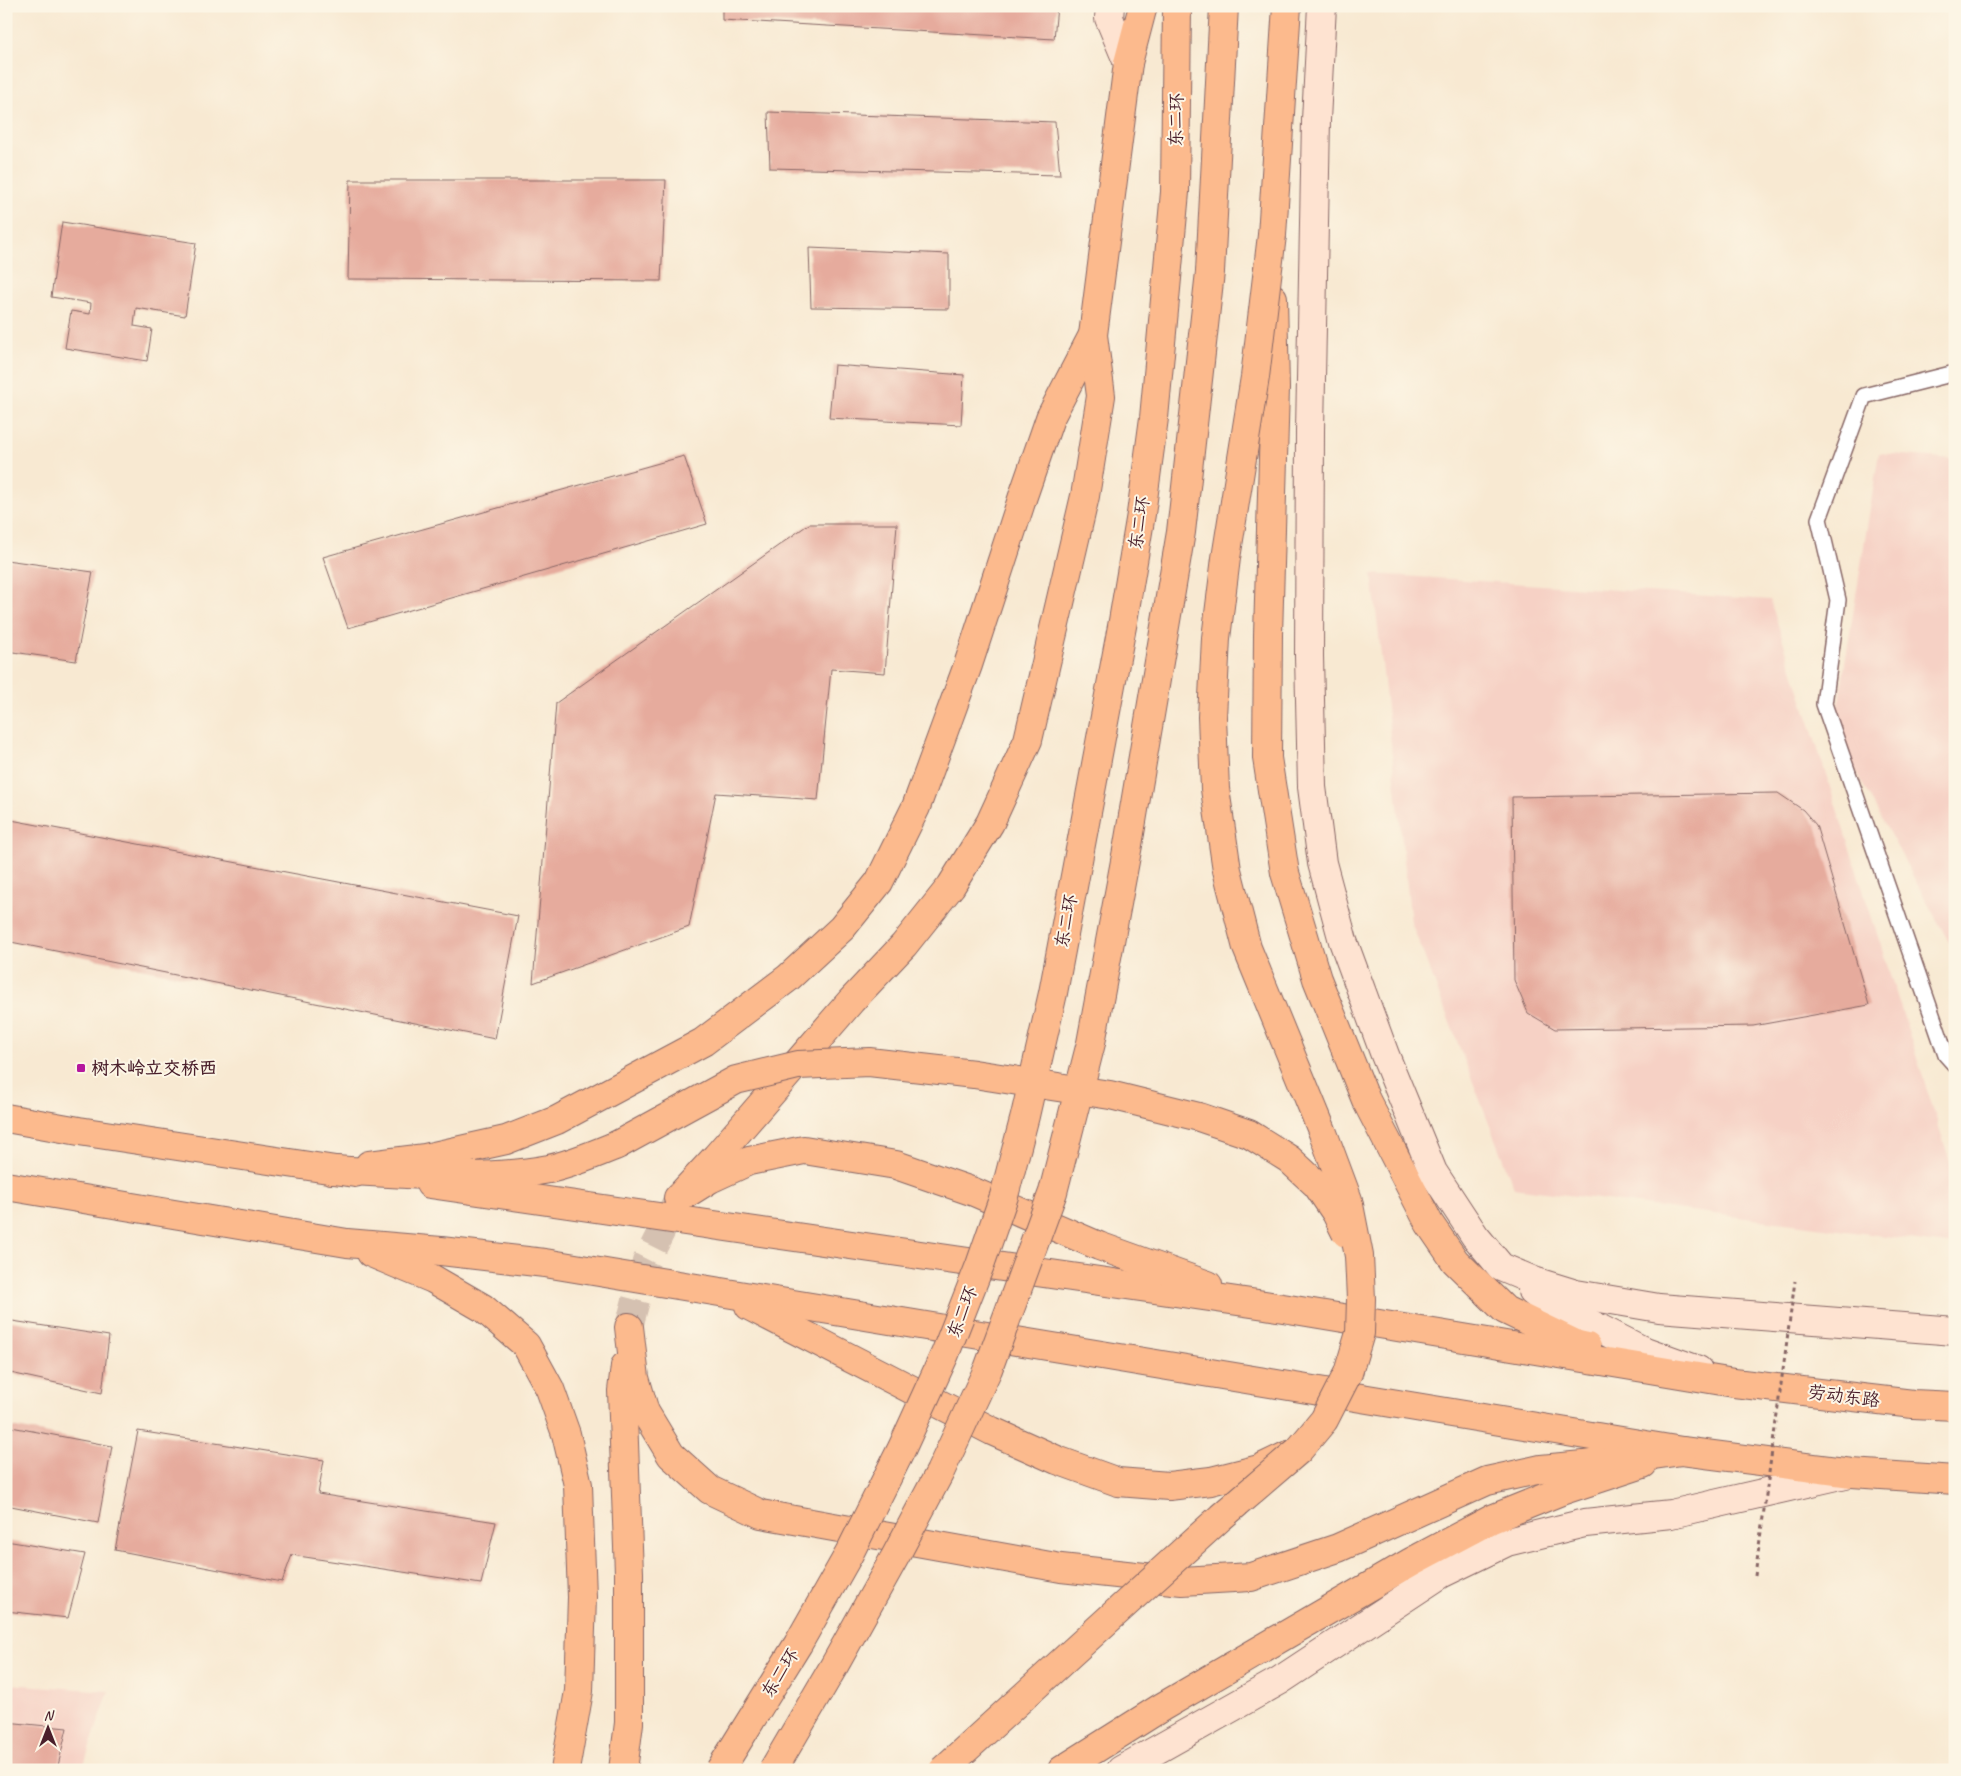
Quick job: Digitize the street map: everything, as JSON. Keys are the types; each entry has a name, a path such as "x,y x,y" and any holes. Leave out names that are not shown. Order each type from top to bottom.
{"main road":[{"path":"1143,6 1128,63 1093,336 1101,396 1085,496 1028,740 990,824 951,886 904,945 851,1001 678,1198 710,1179 749,1161 804,1150 896,1164 974,1192 1099,1246 1266,1305"},
{"name":"东二环","path":"720,1770 798,1644 849,1554 902,1448 945,1354 980,1265 1004,1196 1025,1116 1053,993 1141,514 1154,418 1175,192 1177,6"},
{"path":"772,1770 834,1666 896,1555 940,1472 984,1378 1050,1200 1091,1043 1128,845 1180,532 1210,272 1224,6"},
{"path":"943,1770 1221,1517 1299,1450 1324,1420 1348,1374 1360,1333 1359,1256 1348,1200 1247,948 1227,870 1215,789 1212,716 1216,638 1226,558 1255,377 1272,235 1287,6"},
{"path":"1272,235 1275,388 1268,635 1267,758 1284,873 1317,979 1359,1083 1429,1223 1455,1261 1505,1310 1578,1345 1734,1383"},
{"path":"332,1170 424,1158 506,1140 557,1120 703,1042 788,978 842,928 879,882 916,807 968,666 1050,418 1093,336"},
{"path":"332,1170 498,1175 550,1169 617,1145 736,1080 798,1065 869,1062 974,1074 1110,1095 1199,1117 1249,1134 1289,1159 1317,1185 1336,1213 1359,1256"},
{"path":"6,1118 332,1170 1266,1305 1734,1383"},
{"path":"6,1186 347,1243 441,1251 545,1264 1682,1451 1852,1473 1955,1480"},
{"path":"347,1243 433,1280 483,1308 526,1345 550,1390 566,1434 578,1485 582,1597 579,1691 565,1770"},
{"path":"725,1294 992,1431 1057,1460 1118,1482 1169,1486 1211,1481 1259,1469 1299,1450"},
{"path":"623,1770 629,1723 629,1573 622,1391 629,1327 635,1378 645,1412 671,1455 710,1490 761,1514 1061,1568 1182,1581 1251,1577 1338,1548 1487,1481 1540,1469 1682,1451"},
{"name":"劳动东路","path":"1734,1383 1912,1404 1955,1406"},
{"path":"1062,1770 1162,1707 1411,1562 1492,1518 1561,1491 1682,1451"}],"street":[{"path":"1110,6 1109,18 1128,63"},
{"path":"1322,6 1316,120 1309,572 1312,787 1322,863 1343,941 1385,1055 1433,1172 1475,1236 1501,1266 1542,1299 1586,1322 1642,1350 1734,1383"},
{"path":"1501,1266 1534,1281 1576,1294 1659,1308 1955,1331"},
{"path":"1121,1770 1278,1681 1441,1574 1507,1542 1585,1523 1671,1514 1852,1473"}],"lane":[{"path":"1955,374 1864,396 1819,519 1838,600 1824,704 1946,1054 1955,1065"}],"path":[{"path":"1755,1576 1795,1281"}],"shaded area":[{"path":"1879,453 1955,459 1955,953 1834,732"},
{"path":"1372,574 1770,600 1955,1177 1955,1245 1514,1188 1411,922"},
{"path":"6,1684 109,1691 82,1770 6,1770"}],"building":[{"path":"722,6 1057,6 1054,39 722,20"},
{"path":"768,112 1055,122 1060,175 770,168"},
{"path":"350,180 666,180 661,281 348,279"},
{"path":"62,222 196,243 185,316 136,308 134,326 152,329 147,361 65,348 71,311 90,314 91,303 51,297"},
{"path":"809,248 949,254 949,309 811,307"},
{"path":"834,365 964,375 961,425 829,418"},
{"path":"684,456 707,524 348,628 323,557"},
{"path":"809,524 897,524 885,673 831,669 818,800 716,793 689,927 533,983 556,703"},
{"path":"6,560 93,572 76,661 6,651"},
{"path":"1778,793 1803,810 1816,825 1869,1005 1753,1026 1555,1029 1528,1013 1514,980 1512,797"},
{"path":"6,819 518,916 495,1039 6,941"},
{"path":"6,1320 109,1336 102,1393 6,1372"},
{"path":"6,1426 112,1446 98,1523 6,1505"},
{"path":"138,1431 324,1460 318,1494 496,1522 481,1584 292,1555 282,1582 115,1550"},
{"path":"6,1541 85,1554 68,1618 6,1611"},
{"path":"6,1722 67,1728 57,1770 6,1770"}],"tunnel":[{"path":"629,1327 646,1262 678,1198"}],"place":[{"name":"树木岭立交桥西","path":"81,1068"}]}
